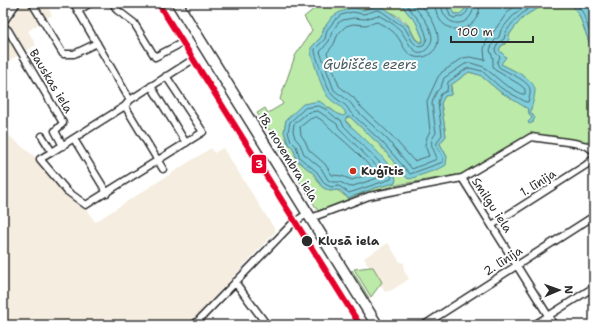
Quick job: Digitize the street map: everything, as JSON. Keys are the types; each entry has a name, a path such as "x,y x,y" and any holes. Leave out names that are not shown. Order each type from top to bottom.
{"main road":[{"name":"18. novembra iela","path":"177,3 377,325"}],"street":[{"path":"3,20 15,3"},
{"path":"32,3 63,54 74,54 97,43"},
{"path":"74,3 130,100"},
{"path":"78,11 90,3"},
{"path":"113,3 117,10 134,23 155,57 178,45"},
{"name":"Bauskas iela","path":"3,26 8,30 63,123 55,131 63,146"},
{"path":"166,76 203,132 86,205 67,191 40,159 125,106 130,100 166,76 189,62"},
{"path":"151,86 186,143"},
{"path":"125,106 163,169"},
{"path":"42,136 52,152"},
{"name":"Smilgu iela","path":"309,216 369,196 462,178 531,137 574,142 587,146 594,151"},
{"path":"74,139 107,193"},
{"name":"1. līnija","path":"492,225 586,165 594,158"},
{"name":"Smilgu iela","path":"462,178 554,325"},
{"path":"194,325 292,224 309,216"},
{"name":"2. līnija","path":"424,325 594,216"},
{"path":"235,282 267,325"},
{"path":"534,325 594,287"}],"shaded area":[{"path":"23,3 47,3 46,4 52,15 28,31 36,45 3,64 3,32"},
{"path":"3,131 35,157 77,195 95,222 211,148 214,153 223,148 276,231 188,325 3,325"},
{"path":"388,243 400,262 404,263 404,271 409,279 392,290 385,292 364,258"}],"green space":[{"path":"318,3 401,3 416,22 423,39 422,42 419,42 414,36 410,27 405,22 398,16 378,5 364,10 358,9 324,28 321,37 311,48 333,101 344,109 346,114 343,117 338,115 329,107 286,120 284,132 288,143 293,148 297,160 314,174 322,187 330,191 337,190 348,198 375,188 395,183 391,168 345,120 347,117 350,117 380,145 407,178 447,157 440,144 446,136 441,103 445,96 452,93 451,85 469,72 480,75 499,91 529,109 533,123 533,115 530,112 532,103 524,76 501,64 499,50 501,46 505,44 519,22 545,3 571,3 579,15 594,55 594,149 586,144 555,136 531,135 511,145 463,174 402,184 367,193 318,211 280,150 282,147 279,143 274,141 272,131 266,128 257,113 265,108 268,113 283,104 280,99 295,56 312,30 304,17 315,8"},
{"path":"449,3 465,3 465,9 460,14 454,14"},
{"path":"373,267 382,282 371,297 354,269"},
{"path":"352,270 369,298 365,297 351,273"}],"water":[{"name":"Gubiščes ezers","path":"401,3 449,3 454,14 460,14 465,9 465,3 545,3 522,19 509,35 509,40 501,46 499,50 506,57 501,64 521,74 534,86 535,90 530,112 535,118 532,123 529,124 528,122 532,118 528,109 499,91 480,75 469,72 451,85 451,95 445,96 441,103 446,136 440,144 447,157 446,165 410,179 407,178 380,145 350,117 347,117 345,120 346,122 382,157 389,165 396,179 395,183 375,188 348,198 341,191 330,191 322,187 314,174 297,160 293,148 288,143 284,132 286,120 303,104 319,101 340,115 343,116 346,114 342,108 331,100 326,94 311,53 311,48 321,37 324,28 332,17 340,12 352,8 364,10 378,5 383,7 408,26 415,39 420,43 422,42 423,39 416,22"},
{"path":"571,3 594,3 594,55 579,15"}],"transit line":[{"name":"3","path":"158,3 360,325"}],"place":[{"name":"Kuģītis","path":"353,171"},
{"name":"Klusā iela","path":"307,241"}]}
